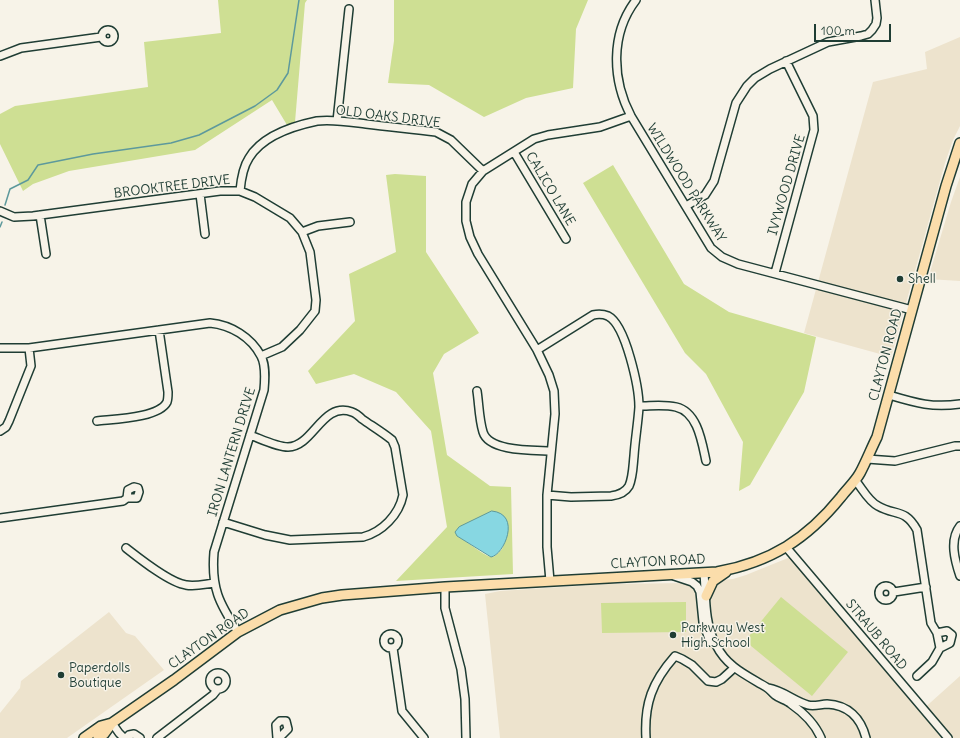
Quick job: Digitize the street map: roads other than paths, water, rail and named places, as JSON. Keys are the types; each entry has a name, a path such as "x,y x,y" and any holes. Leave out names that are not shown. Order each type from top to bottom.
{"main road":[{"name":"CLAYTON ROAD","path":"98,738 104,734 112,723 174,680 238,632 280,610 322,598 342,595 550,580 704,573 732,569 755,562 794,543 814,527 833,507 860,474 877,437 951,167 960,143"},
{"path":"706,596 714,581 732,569"},
{"name":"CLAYTON ROAD","path":"84,738 101,726 112,723"}],"street":[{"name":"WILDWOOD PARKWAY","path":"636,0 625,18 620,32 616,59 619,86 631,116 686,206 706,242 716,254 738,264 912,310"},
{"path":"686,206 705,195 714,181 736,103 742,93 755,78 786,61 828,42 868,34 876,24 875,0"},
{"path":"338,120 349,10"},
{"path":"0,56 21,48 101,37"},
{"name":"IVYWOOD DRIVE","path":"774,273 814,130 813,116 786,61"},
{"path":"550,580 547,547 547,495 555,414 554,391 549,375 537,350 478,254 470,237 466,221 466,202 472,184 483,172 534,139 548,135 600,127 631,116"},
{"name":"OLD OAKS DRIVE","path":"240,191 241,181 248,159 264,141 288,129 317,121 338,120 436,132 451,140 483,172"},
{"name":"CALICO LANE","path":"514,152 566,239"},
{"name":"BROOKTREE DRIVE","path":"0,212 14,217 40,216 220,190 240,191 255,197 290,218 302,232 310,252 316,300 315,311 308,321 282,347 262,356"},
{"path":"200,194 205,234"},
{"path":"40,216 46,254"},
{"path":"302,232 318,226 350,222"},
{"path":"537,350 593,315 603,314 608,316 616,324 629,353 634,370 639,406 632,473 626,490 617,495 611,496 571,497 547,495"},
{"path":"0,348 29,348 210,323 222,324 240,332 262,356"},
{"path":"97,421 152,413 161,409 167,402 168,392 159,330"},
{"path":"0,431 6,427 10,421 27,378 31,366 29,348"},
{"name":"IRON LANTERN DRIVE","path":"238,632 218,597 212,568 214,552 264,390 265,377 262,356"},
{"path":"478,391 483,432 489,441 493,444 505,447 551,451"},
{"path":"889,395 930,406 960,404"},
{"path":"639,406 678,407 688,413 698,430 706,461"},
{"path":"223,522 265,535 290,540 362,537 369,535 383,527 396,514 402,502 403,495 395,447 392,440 352,412 342,411 325,417 304,441 289,447 250,435"},
{"path":"867,459 894,461 954,446 960,446"},
{"path":"855,480 873,502 882,508 902,513 914,524 917,530 931,623 937,633 940,648"},
{"path":"0,518 123,501 127,498"},
{"path":"960,526 954,539 956,560 960,576"},
{"name":"STRAUB ROAD","path":"786,547 948,738"},
{"path":"126,548 147,564 180,583 193,586 214,583"},
{"path":"704,573 707,616 712,637 720,651 734,668 745,676 768,688 778,690 810,706 826,704 838,705 850,710 859,720 866,738"},
{"path":"670,575 692,582 697,586 700,592 703,622 707,636 711,644 720,651"},
{"path":"445,587 446,608 461,669 465,699 466,738"},
{"path":"894,592 926,587"},
{"path":"917,676 932,662 940,648 950,643 952,635 948,631 937,633"},
{"path":"393,648 402,711 424,738"},
{"path":"646,738 645,719 649,698 656,680 674,656 692,665 708,681 716,682 722,679 734,668"},
{"path":"768,688 775,695 791,703 811,721 821,738"},
{"path":"157,738 213,695 217,690"},
{"path":"803,714 816,738"},
{"path":"112,723 119,733 125,738 134,734 140,738"}],"water":[{"path":"492,511 501,514 506,519 508,534 501,549 496,555 491,557 457,536 455,532 459,527"}],"waterway":[{"path":"5,205 10,189 28,180 38,165 93,154 171,143 199,135 255,106 277,90 288,73 299,0"},
{"path":"0,227 2,222"}],"place":[{"name":"Shell","path":"900,279"},
{"name":"Parkway West High School","path":"673,635"},
{"name":"Paperdolls Boutique","path":"61,675"}]}
